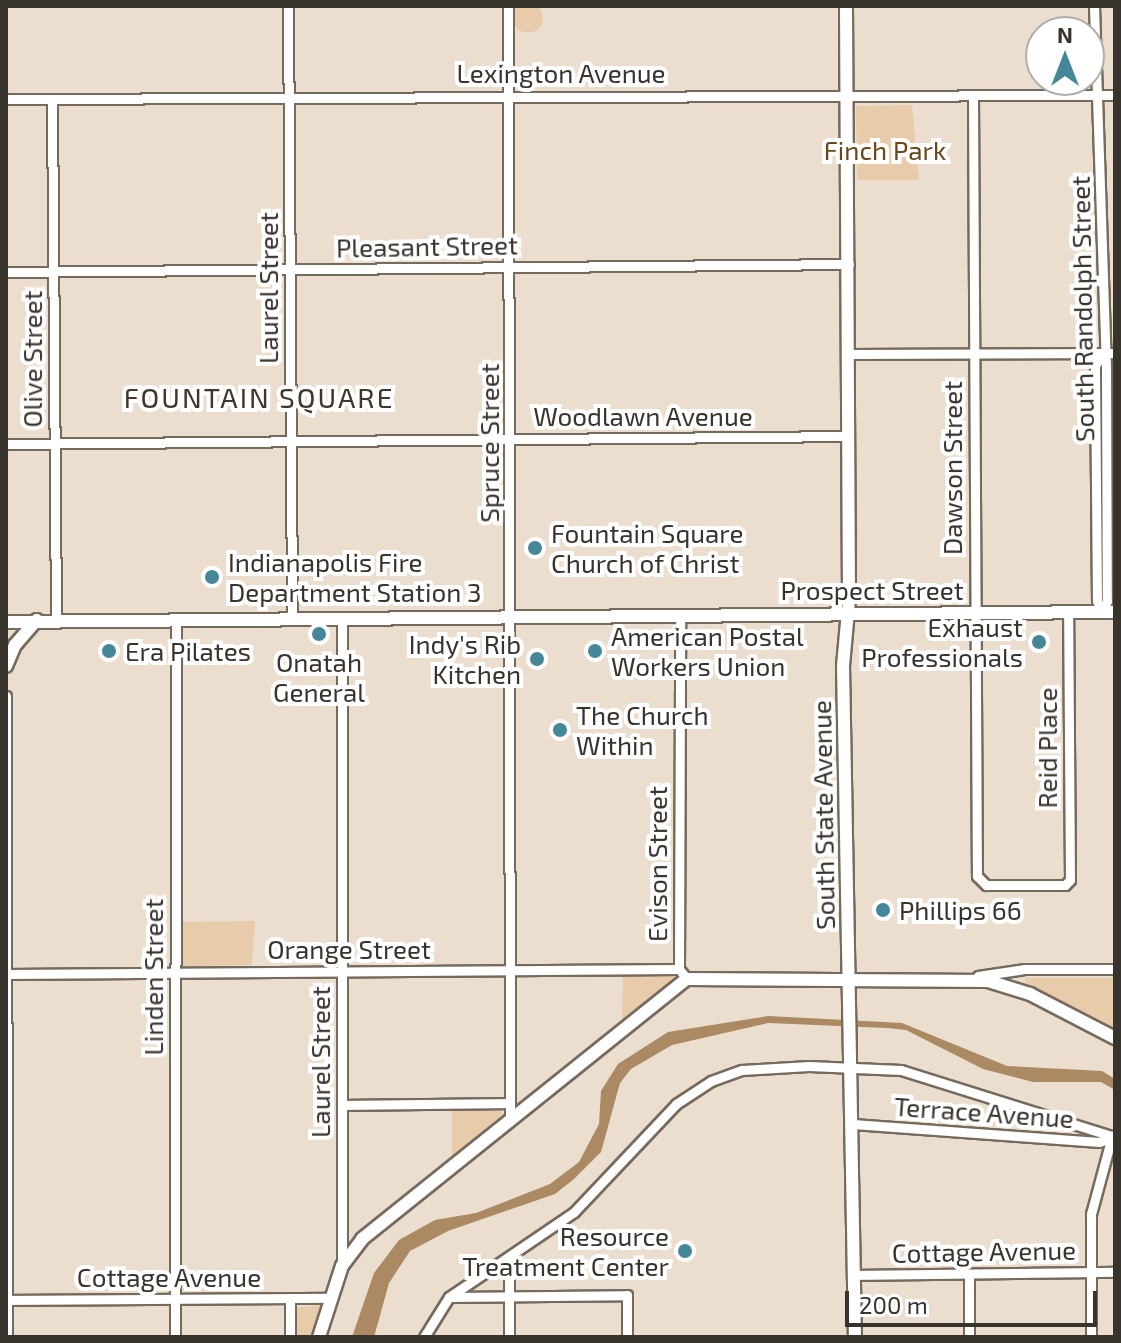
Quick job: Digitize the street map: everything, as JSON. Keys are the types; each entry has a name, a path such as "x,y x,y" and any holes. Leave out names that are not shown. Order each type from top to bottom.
{"street":[{"name":"Laurel Street","path":"288,6 292,617"},
{"name":"Spruce Street","path":"508,6 510,1121"},
{"name":"South State Avenue","path":"846,6 849,264 847,978 853,1124 855,1337"},
{"name":"Lexington Avenue","path":"6,99 508,95 1098,96"},
{"name":"South Randolph Street","path":"1098,96 1108,612"},
{"name":"Dawson Street","path":"973,97 977,876 983,884 1068,883"},
{"name":"Olive Street","path":"52,99 56,619"},
{"name":"Pleasant Street","path":"6,272 849,264"},
{"path":"849,354 1115,353"},
{"name":"Woodlawn Avenue","path":"6,444 848,436"},
{"name":"Reid Place","path":"1068,611 1068,883"},
{"name":"Prospect Street","path":"6,622 56,619 1108,612"},
{"name":"Evison Street","path":"680,614 683,974"},
{"name":"Laurel Street","path":"342,617 342,1266"},
{"name":"Linden Street","path":"175,1337 176,618"},
{"path":"6,666 15,645 37,620"},
{"path":"6,696 7,1337"},
{"path":"319,1337 342,1266 371,1230 510,1121 683,974 959,977 1012,974 1025,969 1115,969"},
{"name":"Orange Street","path":"7,974 510,970 683,974"},
{"path":"959,977 1022,991 1115,1038"},
{"path":"424,1337 449,1297 574,1212 676,1104 704,1084 762,1067 851,1067 915,1074 1113,1137 1092,1205 1091,1337"},
{"path":"343,1105 510,1103"},
{"name":"Terrace Avenue","path":"853,1124 1099,1142 1113,1137"},
{"path":"509,1257 509,1337"},
{"name":"Cottage Avenue","path":"854,1275 1115,1272"},
{"path":"969,1274 969,1337"},
{"path":"449,1297 627,1295 627,1337"},
{"path":"290,1298 290,1337"},
{"name":"Cottage Avenue","path":"7,1300 332,1298"}],"green space":[{"path":"528,3 534,4 542,12 542,24 534,32 528,33 522,32 514,24 513,18 514,12 522,4"},
{"name":"Finch Park","path":"912,105 919,180 857,180 856,106"},
{"path":"255,921 252,965 182,966 182,922"},
{"path":"623,976 674,976 676,978 622,1020"},
{"path":"1025,978 1115,978 1115,1030 1025,983"},
{"path":"501,1109 502,1115 452,1156 452,1111"},
{"path":"323,1305 311,1337 293,1337 293,1308"}],"shaded area":[{"path":"768,1016 902,1023 1007,1066 1102,1071 1115,1079 1115,1090 1101,1082 1033,1082 983,1069 906,1030 887,1028 768,1023 672,1045 631,1069 620,1083 601,1152 574,1179 555,1194 448,1231 410,1251 389,1283 374,1337 352,1337 374,1273 399,1240 435,1220 476,1213 550,1184 579,1162 599,1124 601,1091 618,1064 668,1032"}],"place":[{"name":"Fountain Square Church of Christ","path":"535,548"},
{"name":"Indianapolis Fire Department Station 3","path":"212,577"},
{"name":"Onatah General","path":"319,634"},
{"name":"Exhaust Professionals","path":"1039,642"},
{"name":"Era Pilates","path":"109,651"},
{"name":"American Postal Workers Union","path":"595,651"},
{"name":"Indy's Rib Kitchen","path":"537,659"},
{"name":"The Church Within","path":"560,730"},
{"name":"Phillips 66","path":"883,910"},
{"name":"Resource Treatment Center","path":"685,1251"}],"district":[{"name":"FOUNTAIN SQUARE","path":"259,397"}]}
